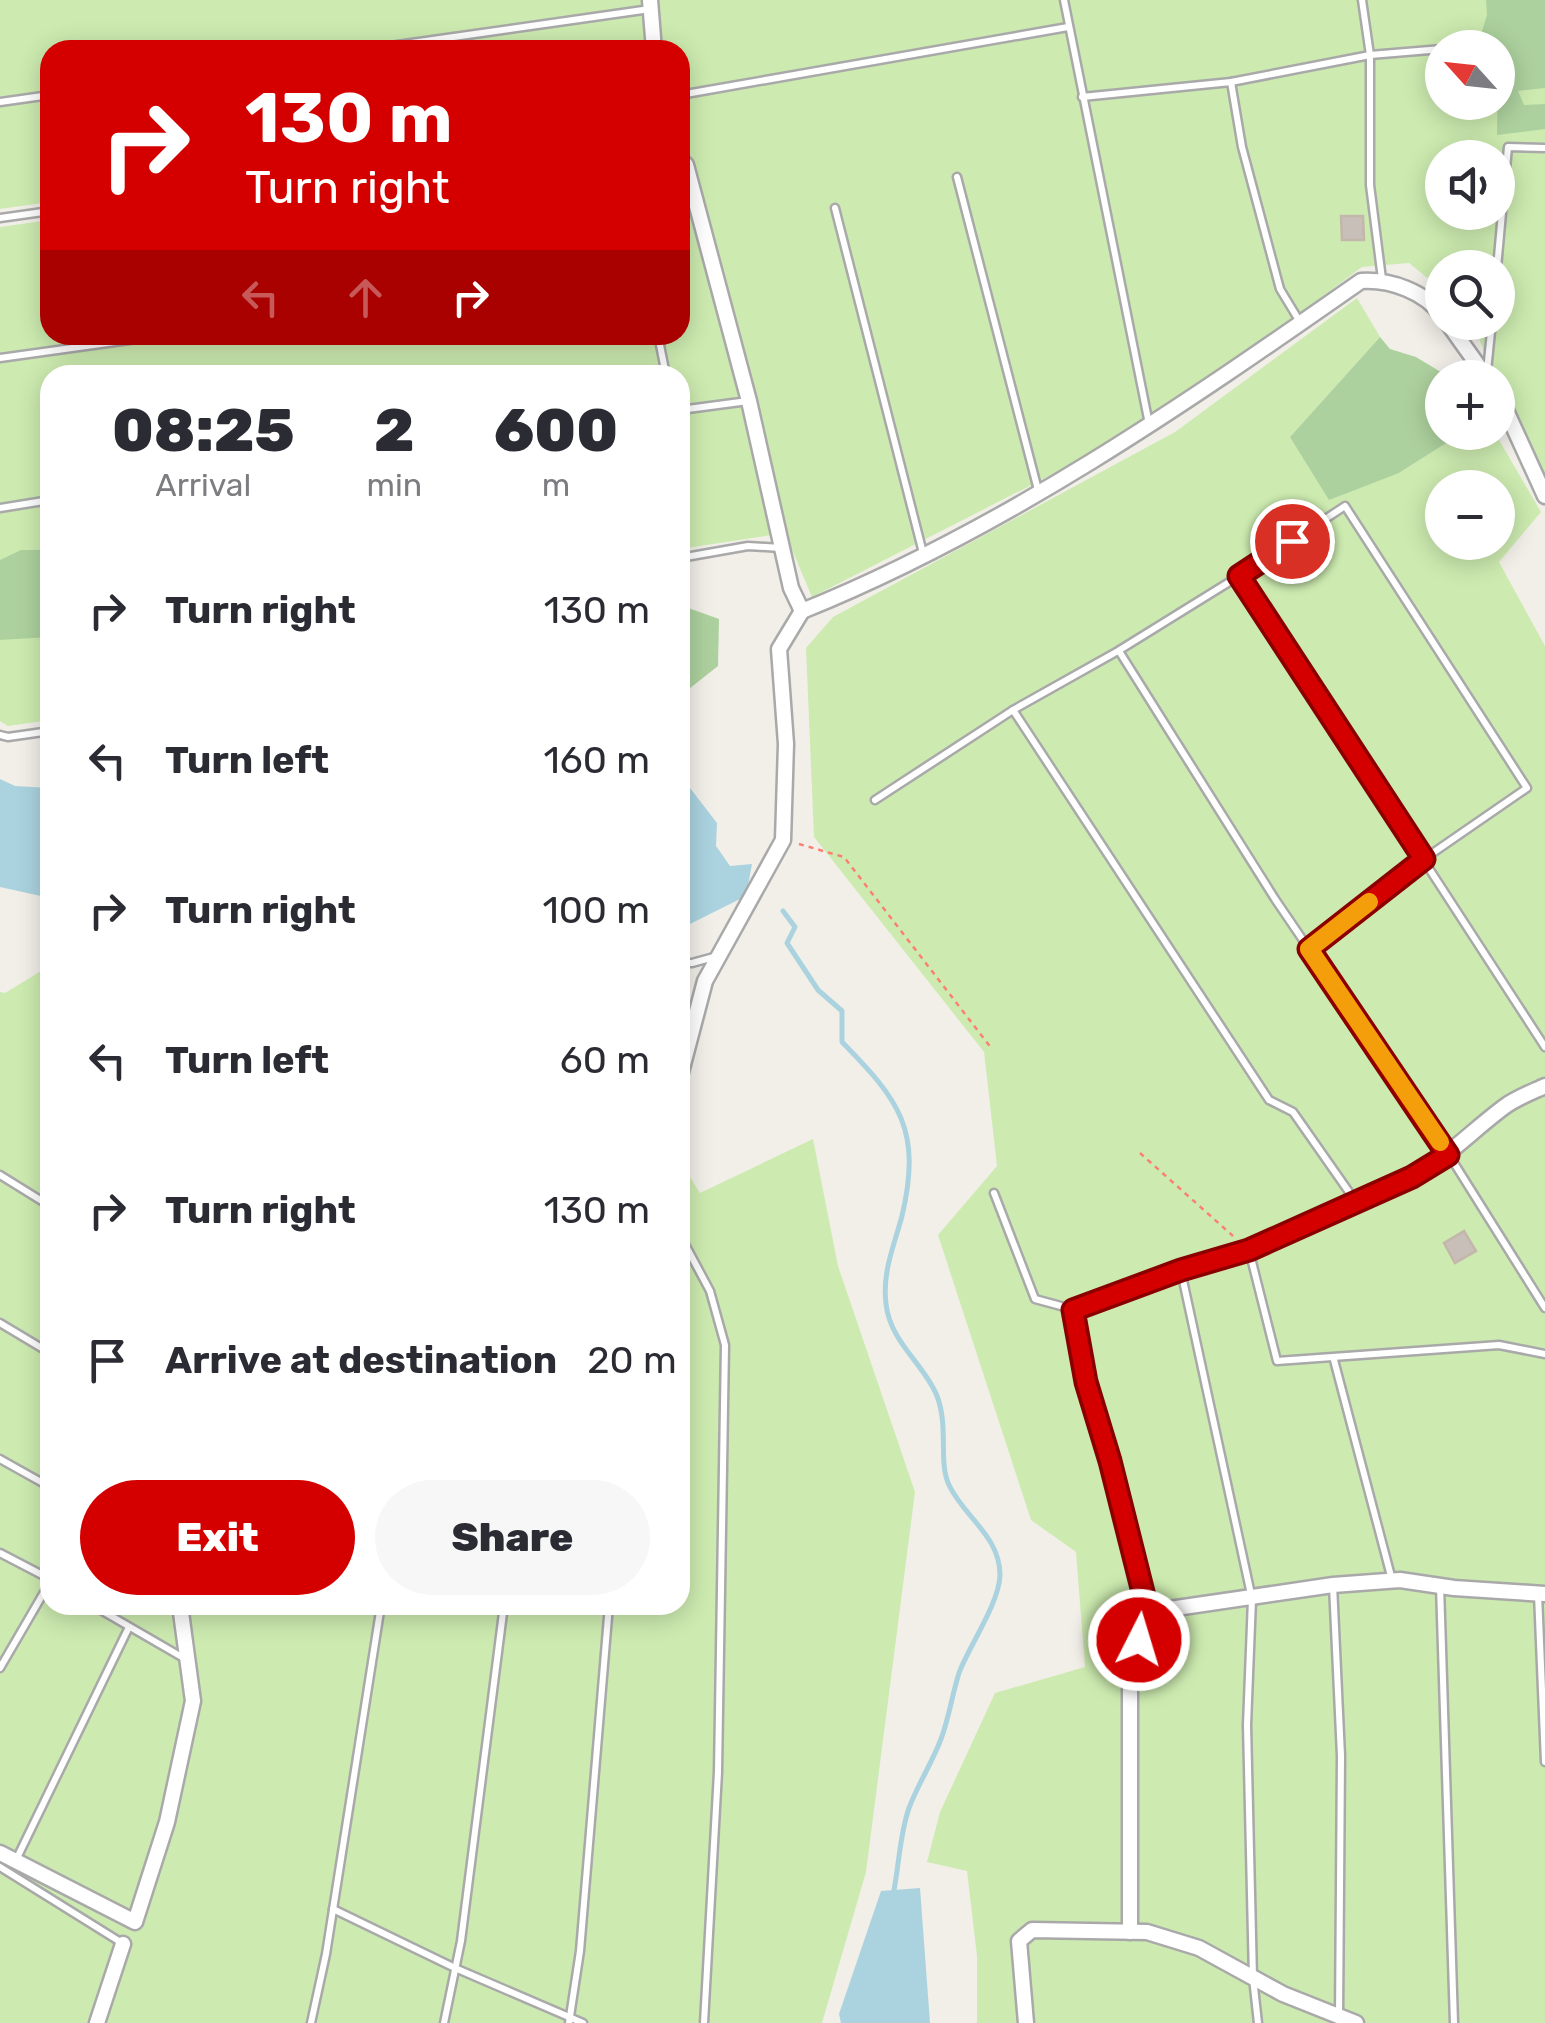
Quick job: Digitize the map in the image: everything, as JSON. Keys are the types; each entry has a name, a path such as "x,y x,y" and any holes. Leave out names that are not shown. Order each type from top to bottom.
{"street":[{"path":"650,4 653,40"},
{"path":"690,187 749,401 791,588 802,611"},
{"path":"690,1038 705,981 783,840 786,744 779,649 802,611 924,554 1038,492 1149,425 1361,280 1382,279 1425,298"},
{"path":"1515,430 1545,496"},
{"path":"1130,1932 1130,1668 1148,1612 1086,1382 1073,1310 1181,1270 1249,1250 1412,1177 1448,1155 1507,1105 1545,1086"},
{"path":"1148,1612 1333,1585 1392,1581 1542,1594"},
{"path":"0,1853 136,1922 167,1822 193,1700 181,1615"},
{"path":"1026,2023 1019,1941 1032,1930 1147,1932 1199,1948 1283,1994 1356,2023"},
{"path":"97,2023 123,1944"}],"lane":[{"path":"1064,0 1149,425"},
{"path":"1362,0 1370,55 1370,186 1382,279"},
{"path":"425,40 650,4"},
{"path":"690,93 1068,27"},
{"path":"1082,98 1231,82 1370,55 1425,50"},
{"path":"1231,82 1242,148 1280,288 1301,323"},
{"path":"0,102 40,96"},
{"path":"1499,250 1508,146 1545,148"},
{"path":"957,177 1038,492"},
{"path":"835,208 924,554"},
{"path":"0,218 40,212"},
{"path":"0,358 93,345"},
{"path":"690,409 749,401"},
{"path":"0,508 40,502"},
{"path":"875,800 1012,710 1118,651 1345,506 1527,788 1424,859 1309,949"},
{"path":"690,556 748,546 782,548"},
{"path":"1239,576 1545,1048"},
{"path":"1118,651 1545,1308"},
{"path":"1012,710 1268,1100 1293,1112 1356,1203"},
{"path":"0,735 8,738 40,733"},
{"path":"690,963 720,956"},
{"path":"0,1176 40,1200"},
{"path":"994,1193 1035,1299 1073,1310"},
{"path":"1249,1250 1277,1361 1499,1345 1545,1354"},
{"path":"690,1254 710,1291 726,1344 718,1772 704,2023"},
{"path":"1181,1270 1252,1599 1247,1725 1258,2023"},
{"path":"0,1323 40,1348"},
{"path":"1334,1359 1392,1581"},
{"path":"0,1459 40,1481"},
{"path":"0,1553 40,1575"},
{"path":"1333,1585 1341,1756 1339,2019"},
{"path":"1440,1586 1454,2023"},
{"path":"1542,1594 1545,1762"},
{"path":"0,1668 40,1598"},
{"path":"109,1615 188,1660"},
{"path":"310,2023 379,1615"},
{"path":"444,2023 455,1968 503,1615"},
{"path":"570,2020 580,1951 608,1615"},
{"path":"15,1862 129,1627"},
{"path":"0,1867 123,1944"},
{"path":"332,1908 455,1968 583,2023"}],"path":[{"path":"783,840 844,857 992,1049"},
{"path":"1140,1153 1249,1250"}],"green space":[{"path":"0,0 643,0 644,40 40,40 40,203 0,209"},
{"path":"657,0 1545,0 1545,504 1515,428 1515,360 1487,360 1480,340 1515,340 1515,250 1425,250 1425,276 1409,263 1362,267 1151,424 812,597 785,533 690,547 690,365 40,365 40,721 8,726 0,721 0,227 40,221 40,345 690,345 690,165 694,165 690,155 690,40 662,40"},
{"path":"1486,0 1545,0 1545,88 1518,91 1524,105 1545,104 1545,129 1497,135 1497,120 1515,120 1515,30 1482,30"},
{"path":"1357,298 1380,337 1290,437 1399,473 1435,450 1505,450 1541,512 1515,543 1515,470 1425,470 1425,560 1501,560 1545,646 1545,2023 977,2023 977,1956 967,1871 927,1862 940,1812 995,1693 1085,1667 1076,1552 1031,1520 938,1235 997,1166 984,1052 814,837 806,648 833,617 1175,432"},
{"path":"1380,337 1390,349 1425,362 1425,450 1435,450 1399,473 1329,500 1290,437"},
{"path":"21,550 40,550 40,638 0,640 0,560"},
{"path":"690,609 719,619 718,666 690,688"},
{"path":"40,972 40,1615 690,1615 690,1177 700,1193 813,1139 838,1266 915,1492 866,1872 822,2023 0,2023 0,992 5,993"}],"water":[{"path":"0,779 15,786 40,787 40,896 0,887"},
{"path":"690,788 717,823 716,846 730,866 752,864 746,896 690,924"},
{"path":"920,1888 930,2023 841,2023 839,2014 881,1891"}],"building":[{"path":"1341,216 1363,216 1364,240 1342,240"},
{"path":"1464,1231 1476,1251 1455,1263 1444,1243"}],"waterway":[{"path":"783,911 795,927 787,943 818,990 842,1011 842,1042 879,1082 901,1119 907,1139 908,1186 886,1281 889,1318 937,1396 949,1485 988,1538 1000,1575 989,1612 959,1673 941,1739 909,1808 894,1890"}],"slow traffic":[{"path":"1369,902 1309,949 1440,1142"}],"route":[{"path":"1139,1640 1148,1612 1086,1382 1073,1310 1181,1270 1249,1250 1412,1177 1448,1155 1309,949 1424,859 1239,576 1292,541"}]}
